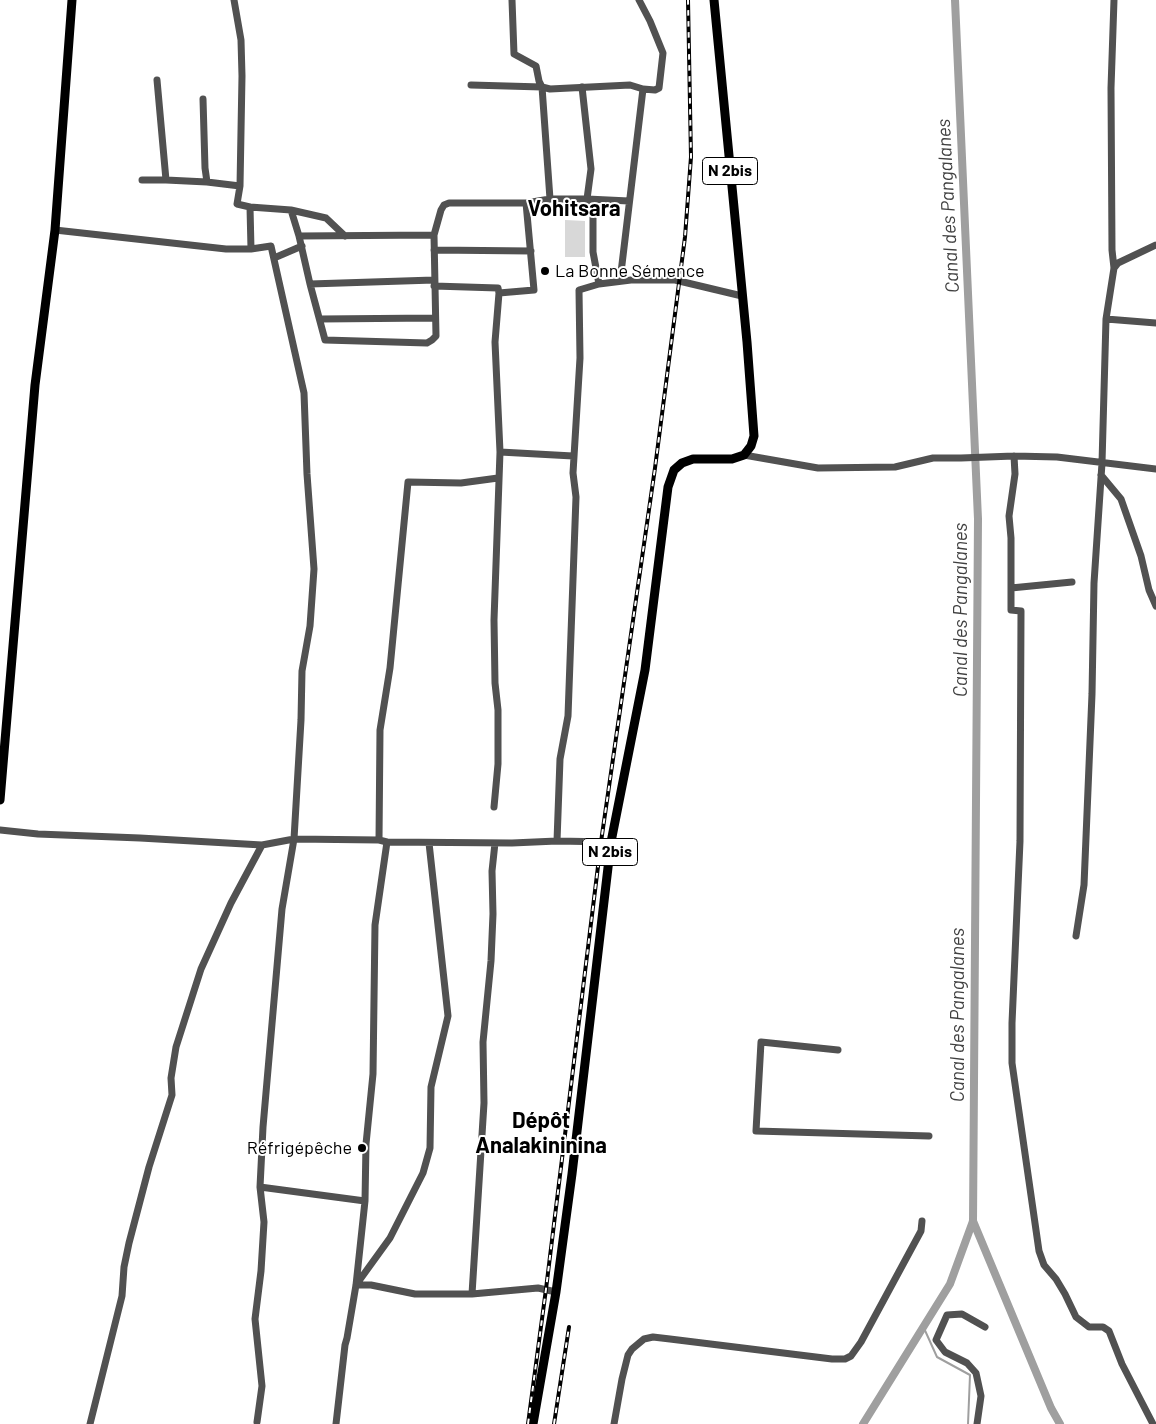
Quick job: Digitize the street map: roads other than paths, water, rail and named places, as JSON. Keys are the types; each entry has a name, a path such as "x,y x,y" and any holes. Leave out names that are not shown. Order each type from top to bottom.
{"main road":[{"path":"0,800 35,385 55,230 72,0"},
{"name":"N 2bis","path":"533,1424 556,1292 572,1174 611,842 645,670 668,487 674,470 682,463 693,460 732,459 744,455 751,446 754,436 747,342 714,0"}],"street":[{"path":"234,0 241,40 242,76 240,186 237,204 250,207 291,210 326,218 345,236"},
{"path":"512,0 514,54 536,66 542,87 550,199"},
{"path":"471,85 542,87 550,89 630,85 643,89 655,90 659,88 663,53 639,0"},
{"path":"1076,936 1084,885 1092,694 1094,583 1102,463 1106,318 1114,268 1112,250 1111,88 1114,0"},
{"path":"158,80 166,180"},
{"path":"582,87 591,169 587,198 593,212 593,252 599,284"},
{"path":"620,281 643,89"},
{"path":"203,100 204,168 207,182"},
{"path":"142,180 207,182 240,186"},
{"path":"291,210 302,246 325,340 426,342 436,336 434,235 444,205 449,203 526,203 550,199 587,198 629,201"},
{"path":"499,293 534,290 526,203"},
{"path":"250,207 251,249"},
{"path":"55,230 226,248 251,249 271,246 304,393 307,474 314,569 310,626 302,671 294,839 282,909 263,1118 260,1187 264,1222 261,1271 255,1319 262,1386 257,1422"},
{"path":"299,236 434,235"},
{"path":"1114,268 1118,263 1156,245"},
{"path":"274,258 302,246"},
{"path":"434,250 531,251"},
{"path":"557,841 560,759 568,716 576,496 573,485 573,456 580,358 579,290 599,284 620,281 679,280 742,296"},
{"path":"310,284 434,283 498,288 495,342 500,452 494,620 498,764 494,807"},
{"path":"320,320 435,318"},
{"path":"1106,318 1156,323"},
{"path":"500,452 573,456"},
{"path":"744,455 818,468 895,467 933,458 1014,456 1057,457 1156,469"},
{"path":"1014,456 1015,474 1009,516 1011,538 1011,610 1021,611 1020,841 1012,1063 1039,1251 1044,1265 1056,1279 1076,1317 1089,1327 1103,1327 1108,1331 1122,1364 1153,1424"},
{"path":"1101,475 1120,498 1141,556 1149,590 1156,606"},
{"path":"379,840 380,730 390,668 408,482 461,483 498,478"},
{"path":"1011,588 1072,582"},
{"path":"0,830 38,834 262,845 294,839 379,840 428,843 611,842"},
{"path":"336,1424 345,1345 356,1285 365,1202 366,1144 372,1074 375,925 388,842"},
{"path":"356,1285 390,1238 422,1173 430,1148 431,1087 448,1016 428,843"},
{"path":"472,1294 484,1103 483,1042 491,962 492,871 495,843"},
{"path":"90,1424 122,1296 124,1267 149,1167 172,1095 171,1078 176,1047 201,969 231,903 262,845"},
{"path":"838,1050 761,1042 756,1131 928,1136"},
{"path":"260,1187 365,1202"},
{"path":"614,1424 628,1355 632,1349 644,1340 653,1338 670,1339 832,1359 845,1359 851,1356 861,1342 921,1231 922,1221"},
{"path":"356,1285 371,1285 415,1294 472,1294 538,1288 556,1292"},
{"path":"977,1424 981,1396 976,1373 967,1363 945,1352 936,1340 947,1315 962,1314 985,1326"}],"waterway":[{"name":"Canal des Pangalanes","path":"863,1424 950,1284 973,1221 978,519 955,0"},
{"name":"Canal des Pangalanes","path":"973,1221 1051,1408 1060,1424"},
{"path":"923,1326 937,1357 970,1375 968,1424"}],"railway":[{"path":"528,1424 601,842 655,468 685,237 691,157 688,0"},
{"path":"554,1424 569,1327"}],"place":[{"name":"La Bonne Sémence","path":"545,271"},
{"name":"Réfrigépêche","path":"362,1148"}],"district":[{"name":"Vohitsara","path":"574,209"},
{"name":"Dépôt Analakininina","path":"541,1134"}]}
